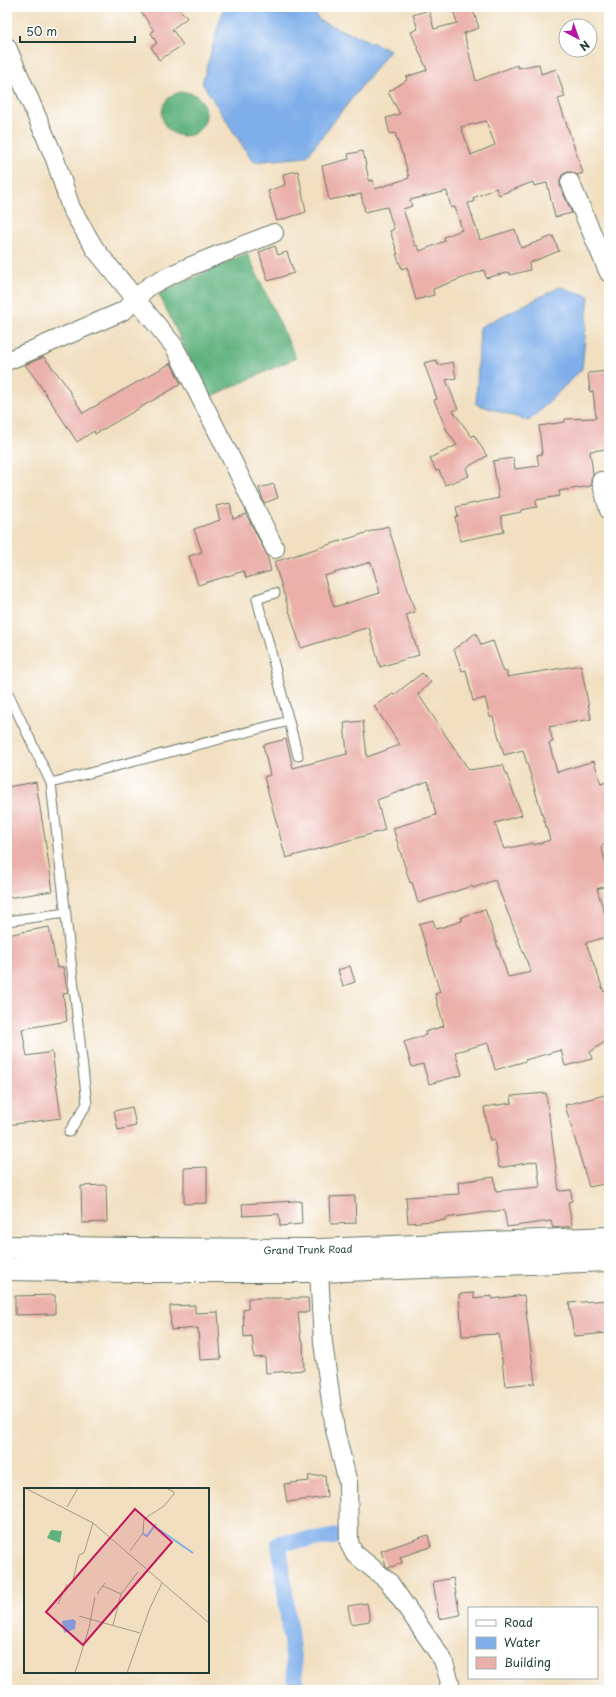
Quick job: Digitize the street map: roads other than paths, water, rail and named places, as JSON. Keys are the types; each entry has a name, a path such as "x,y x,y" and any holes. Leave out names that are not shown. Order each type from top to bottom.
{"highway":[{"name":"Grand Trunk Road","path":"7,1247 319,1250 609,1238"},
{"path":"560,1240 560,1262"},
{"path":"45,1248 45,1269"},
{"path":"244,1249 245,1271"},
{"path":"7,1269 320,1271 609,1260"}],"street":[{"path":"7,47 55,159 71,208 95,249 174,346 234,464 274,549"},
{"path":"570,182 609,273"},
{"path":"7,361 121,312 130,307 151,285 184,269 274,233"},
{"path":"601,481 609,510"},
{"path":"320,1271 323,1343 335,1430 348,1483 349,1543 354,1553 389,1582 443,1660 450,1682 448,1690"}],"lane":[{"path":"275,593 258,599 298,756"},
{"path":"7,691 51,783 73,983 84,1065 87,1104 69,1132"},
{"path":"51,783 289,720"},
{"path":"7,921 66,913"}],"water":[{"path":"224,7 311,7 320,21 390,50 306,157 253,162 202,83"},
{"path":"560,287 589,296 582,369 529,421 476,404 480,327"}],"waterway":[{"path":"297,1690 279,1543 340,1536"}]}
